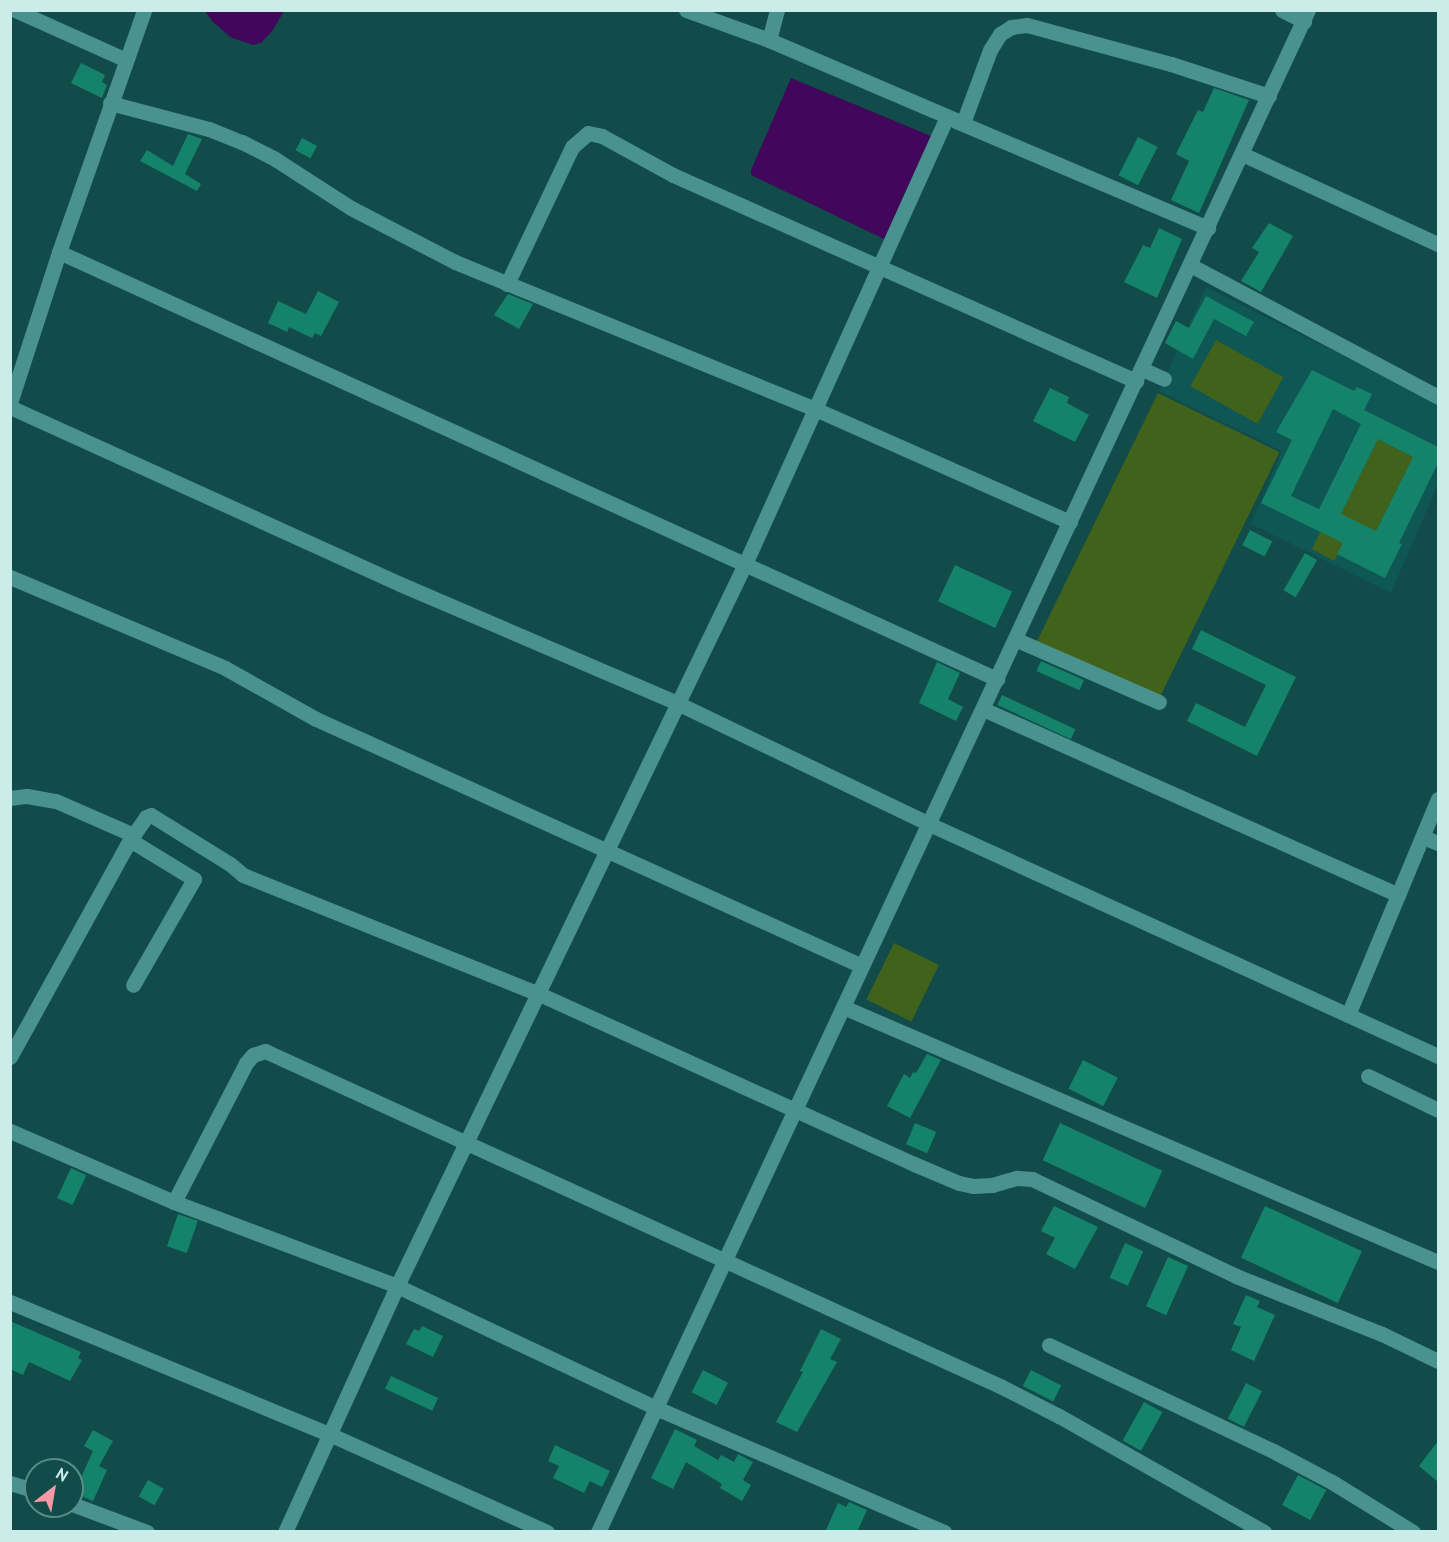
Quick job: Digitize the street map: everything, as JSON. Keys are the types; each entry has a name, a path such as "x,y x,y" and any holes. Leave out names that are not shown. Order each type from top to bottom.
{"street":[{"path":"15,10 126,60"},
{"path":"144,10 59,252 10,405 400,584 677,703 929,824 1438,1056"},
{"path":"686,10 769,40 963,123"},
{"path":"769,40 777,10"},
{"path":"598,1532 1306,16 1282,10"},
{"path":"963,123 990,50 1006,30 1027,25 1171,64 1269,96"},
{"path":"110,103 209,129 242,142 275,159 351,208 455,262 815,409 1070,522"},
{"path":"947,117 963,123"},
{"path":"947,117 1208,228"},
{"path":"285,1532 397,1286 745,564 947,117"},
{"path":"507,284 572,147 588,133 602,136 672,175 880,265 1139,375 1164,380"},
{"path":"1242,154 1438,244"},
{"path":"59,252 997,679"},
{"path":"1190,265 1438,397"},
{"path":"10,577 225,668 307,715 862,966"},
{"path":"1015,639 1159,702"},
{"path":"983,709 1398,895"},
{"path":"10,798 27,796 56,801 132,837 194,879 133,985"},
{"path":"1348,1015 1438,799"},
{"path":"10,1057 132,837 147,816 151,815 230,864 243,875 537,993 959,1183 983,1186 1017,1178 1032,1179 1236,1276 1382,1334 1438,1361"},
{"path":"1423,837 1438,843"},
{"path":"843,1007 1438,1262"},
{"path":"174,1202 246,1063 253,1055 265,1051 467,1141 723,1262 1000,1386 1059,1416 1264,1532"},
{"path":"1368,1076 1438,1110"},
{"path":"10,1131 174,1202 397,1286 656,1408 944,1532"},
{"path":"10,1302 329,1434 547,1532"},
{"path":"1049,1345 1275,1452 1413,1532"},
{"path":"84,1508 147,1532"}],"shaded area":[{"path":"205,11 284,11 273,30 261,43 253,45 230,37 212,21"},
{"path":"791,78 931,136 884,239 751,175 751,170"},
{"path":"1206,287 1438,404 1438,484 1391,593 1251,524 1282,451 1159,391"}],"green space":[{"path":"1216,340 1283,377 1258,424 1190,386"},
{"path":"1158,393 1279,452 1158,701 1037,642"},
{"path":"1378,439 1413,457 1376,531 1354,521 1334,561 1312,549 1320,532 1330,536"},
{"path":"894,943 939,965 911,1022 866,1000"}],"building":[{"path":"81,63 105,75 102,82 107,85 102,98 71,83"},
{"path":"1214,88 1249,100 1199,213 1171,200 1189,161 1176,154 1198,110 1203,112"},
{"path":"188,134 202,139 185,174 201,184 197,191 140,161 147,150 173,166"},
{"path":"1138,137 1158,147 1138,185 1118,175"},
{"path":"302,138 317,146 310,158 295,150"},
{"path":"1269,223 1293,236 1261,292 1241,281 1259,252 1252,248"},
{"path":"1159,228 1182,239 1157,298 1124,282 1143,245 1150,248"},
{"path":"318,291 339,302 321,336 315,333 312,338 289,327 287,332 268,323 278,301 306,314"},
{"path":"508,294 533,304 519,329 494,315"},
{"path":"1206,296 1254,322 1246,336 1214,319 1193,359 1165,343 1176,321 1189,328"},
{"path":"1312,370 1354,391 1357,387 1372,394 1364,410 1438,447 1438,463 1399,543 1402,544 1385,578 1337,554 1343,543 1261,503 1292,440 1276,432","holes":["1333,409 1361,424 1319,509 1291,496","1378,439 1413,457 1376,531 1341,514"]},
{"path":"1050,388 1069,397 1067,403 1089,415 1075,442 1033,421"},
{"path":"1250,530 1272,541 1265,556 1242,545"},
{"path":"1305,553 1317,560 1296,597 1284,590"},
{"path":"955,565 1012,592 995,628 938,601"},
{"path":"1201,630 1296,677 1257,756 1187,721 1196,703 1245,727 1266,685 1192,649"},
{"path":"1041,661 1084,680 1079,690 1037,671"},
{"path":"937,662 960,673 948,699 963,707 956,721 919,703"},
{"path":"1002,695 1075,729 1071,739 997,705"},
{"path":"927,1054 941,1060 910,1118 887,1106 904,1074 910,1078 913,1072 916,1073"},
{"path":"1083,1060 1118,1078 1103,1106 1068,1089"},
{"path":"915,1123 936,1132 927,1153 906,1144"},
{"path":"1060,1123 1162,1171 1145,1208 1043,1160"},
{"path":"71,1168 86,1175 72,1205 57,1198"},
{"path":"1054,1206 1098,1227 1075,1269 1046,1254 1055,1238 1041,1231"},
{"path":"1265,1206 1362,1251 1338,1303 1241,1258"},
{"path":"178,1214 198,1221 187,1253 167,1246"},
{"path":"1125,1243 1143,1251 1128,1286 1110,1278"},
{"path":"1168,1257 1188,1266 1166,1315 1146,1306"},
{"path":"1246,1295 1260,1301 1257,1307 1275,1315 1254,1361 1231,1350 1241,1327 1233,1324"},
{"path":"10,1321 81,1352 78,1358 82,1360 70,1381 29,1362 23,1375 10,1369"},
{"path":"422,1326 443,1336 433,1357 406,1344 414,1329 419,1331"},
{"path":"821,1329 841,1339 830,1359 837,1362 797,1432 776,1422 803,1372 800,1371"},
{"path":"703,1370 728,1383 717,1405 692,1392"},
{"path":"1031,1370 1061,1385 1053,1401 1023,1386"},
{"path":"391,1376 438,1398 432,1411 385,1389"},
{"path":"1246,1383 1262,1391 1244,1427 1228,1419"},
{"path":"1144,1402 1162,1412 1141,1451 1123,1440"},
{"path":"675,1429 697,1440 694,1446 718,1460 721,1455 734,1462 738,1454 753,1462 743,1480 751,1485 742,1501 720,1488 722,1484 686,1462 673,1489 651,1478"},
{"path":"93,1430 113,1441 99,1466 107,1470 93,1501 84,1497 84,1471 93,1451 84,1446"},
{"path":"1438,1441 1438,1482 1419,1466"},
{"path":"555,1445 610,1471 602,1487 590,1481 584,1493 553,1478 559,1466 548,1461"},
{"path":"1298,1475 1326,1490 1310,1520 1282,1505"},
{"path":"148,1480 164,1489 155,1505 139,1497"},
{"path":"849,1502 867,1510 857,1532 825,1532 838,1503 846,1507"}]}
